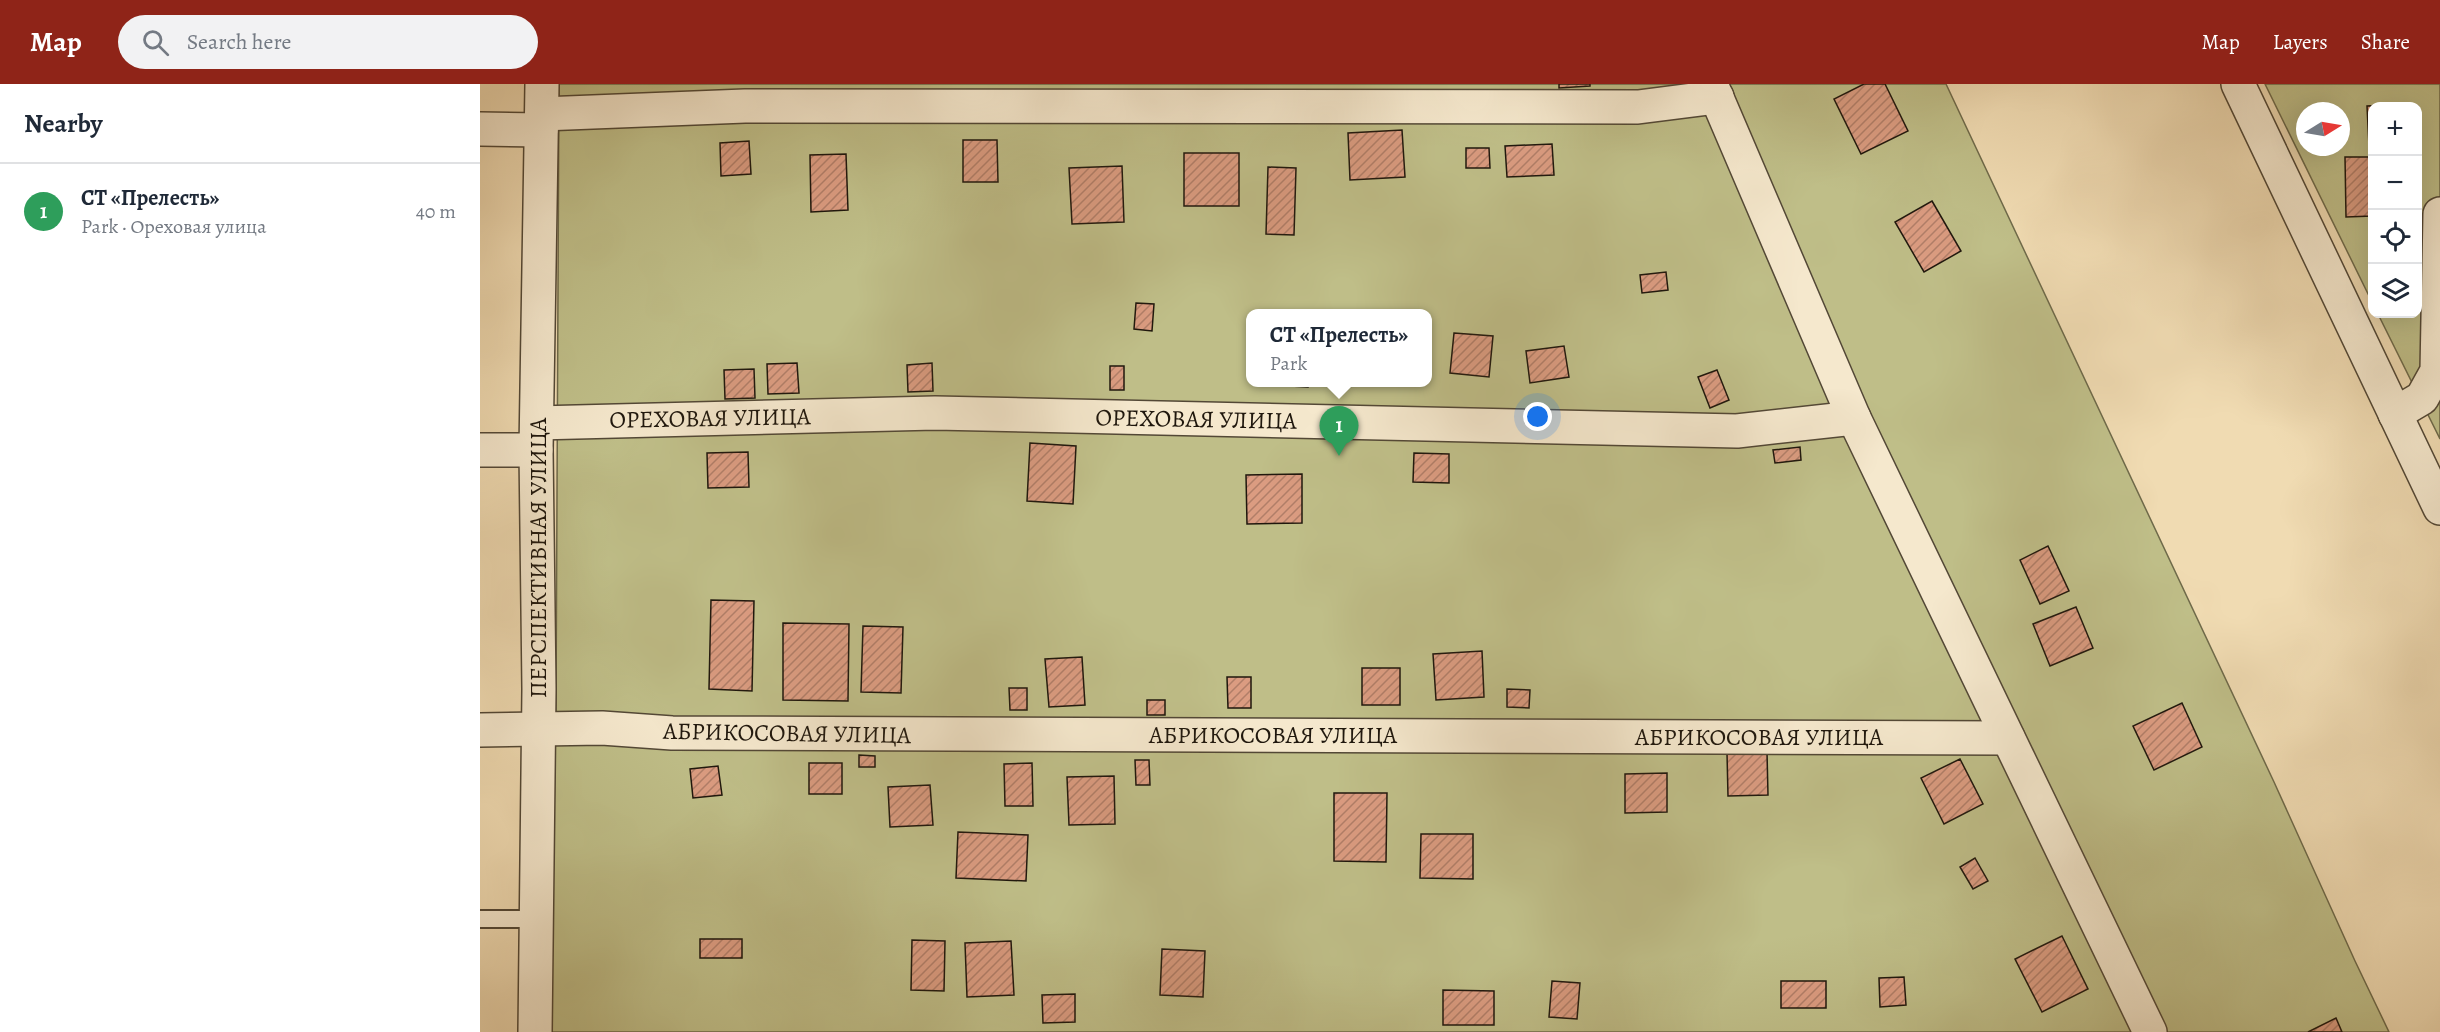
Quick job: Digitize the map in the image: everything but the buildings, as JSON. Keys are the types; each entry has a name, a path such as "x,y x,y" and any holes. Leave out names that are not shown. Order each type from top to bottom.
{"street":[{"path":"2238,84 2440,508"},
{"path":"480,129 542,109 745,106 1638,107 1714,91 1854,418 2151,1032"},
{"name":"ПЕРСПЕКТИВНАЯ УЛИЦА","path":"535,1032 538,730 537,436 542,109"},
{"path":"2395,414 2422,398 2437,371 2440,214"},
{"name":"ОРЕХОВАЯ УЛИЦА","path":"480,450 537,436 935,413 1737,431 1854,418"},
{"name":"АБРИКОСОВАЯ УЛИЦА","path":"480,730 602,728 684,733 2008,738"}],"lane":[{"path":"480,919 536,919"}],"shaded area":[{"path":"559,84 1946,84 2389,1032 550,1032 556,703"},
{"path":"2265,84 2440,84 2440,439 2380,318 2422,318 2422,102 2368,102 2368,294 2300,156 2350,156 2350,102 2296,102 2296,147"}],"place":[{"name":"СТ «Прелесть»","path":"1339,456"}]}
